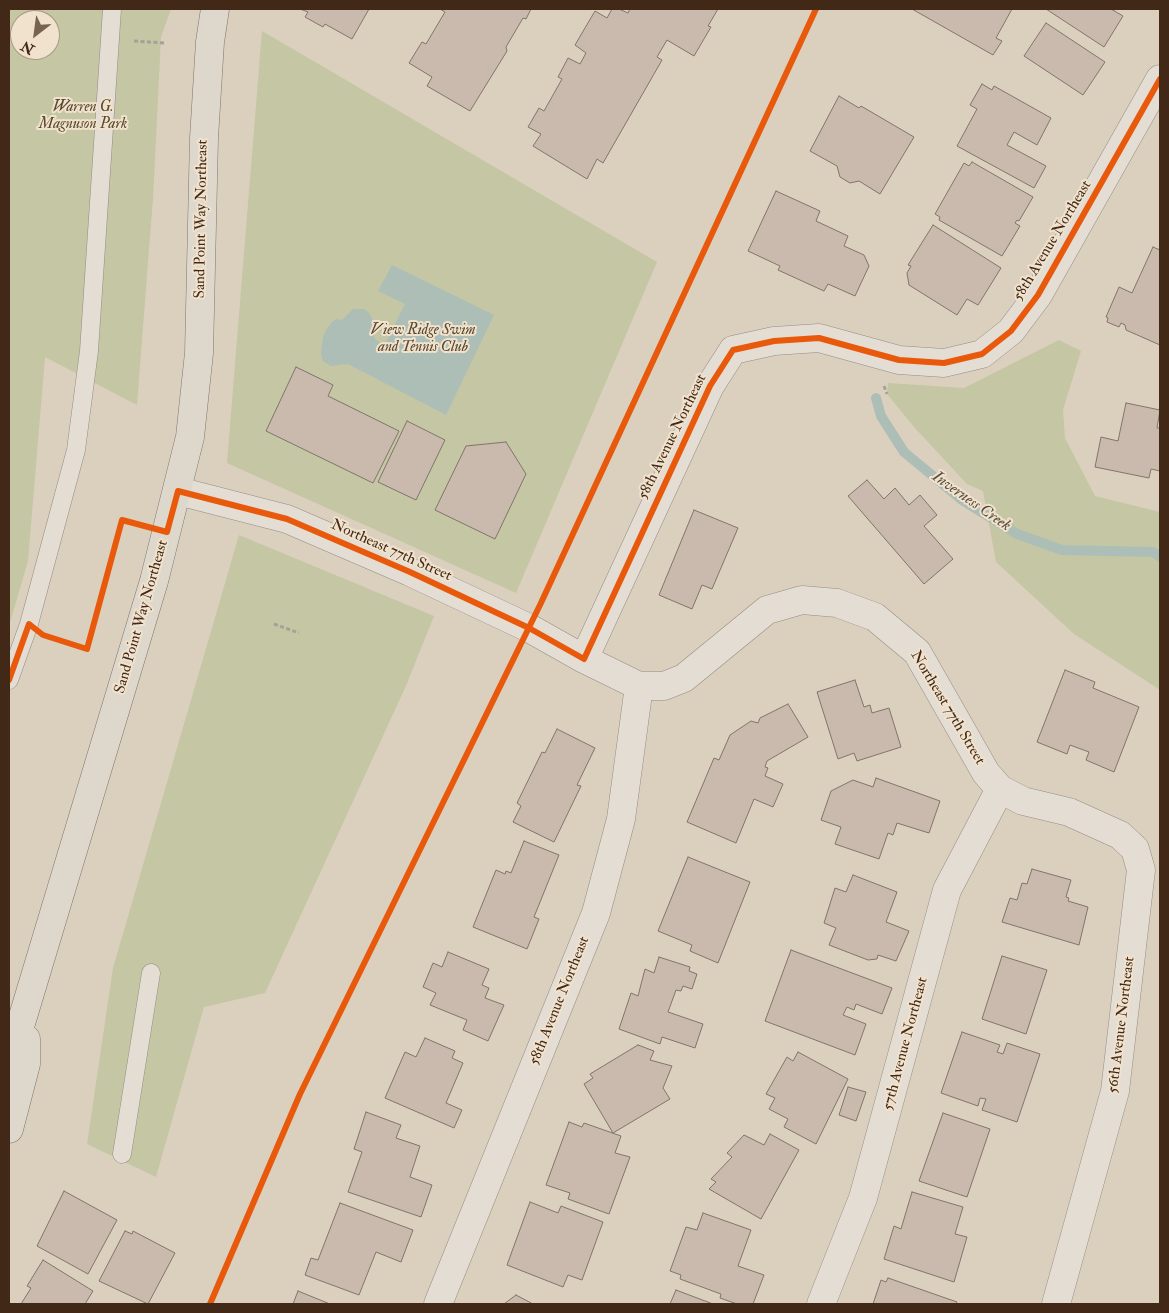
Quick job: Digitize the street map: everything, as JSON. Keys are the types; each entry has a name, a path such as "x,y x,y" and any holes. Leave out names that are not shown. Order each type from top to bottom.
{"main road":[{"name":"Sand Point Way Northeast","path":"9,1063 17,1012 154,581 190,437 197,376 204,138 210,42 215,9"},
{"path":"9,1129 26,1064 17,1012"}],"street":[{"name":"58th Avenue Northeast","path":"584,659 710,386 733,350 774,341 819,338 899,360 944,363 982,354 1011,331 1038,296 1160,79"},
{"name":"Northeast 77th Street","path":"178,491 287,519 410,572 512,620 639,686 664,686 684,678 767,610 802,600 837,603 875,617 917,652 986,773 1000,789 1023,801 1069,812 1120,835"},
{"name":"58th Avenue Northeast","path":"438,1304 596,913 621,820 639,686"},
{"name":"57th Avenue Northeast","path":"821,1304 863,1198 947,890 1000,789"},
{"name":"56th Avenue Northeast","path":"1056,1304 1115,1091 1141,870 1135,849 1120,835"}],"lane":[{"path":"9,680 29,624 76,450 89,351 112,9"},
{"path":"122,1154 151,973"}],"path":[{"path":"133,40 164,43"},
{"path":"274,624 299,633"},
{"path":"42,635 87,649"}],"green space":[{"name":"Warren G. Magnuson Park","path":"9,9 171,9 161,37 153,198 137,405 45,357 28,561 9,626"},
{"name":"View Ridge Swim and Tennis Club","path":"262,31 657,262 516,593 227,463"},
{"path":"1059,340 1081,351 1063,410 1065,438 1095,496 1160,512 1160,690 1074,634 996,562 983,491 967,484 914,427 887,394 888,383 964,388"},
{"path":"239,535 434,616 405,688 265,993 204,1007 156,1177 87,1144 113,968"}],"shaded area":[{"path":"392,265 494,315 446,415 348,364 331,366 323,361 321,354 323,337 326,330 332,322 336,319 342,320 353,309 364,309 370,314 375,326 374,338 384,346 405,304 378,291"}],"building":[{"path":"300,9 369,9 352,39 325,24 323,27 305,17 308,12"},
{"path":"440,9 531,9 526,19 523,18 506,47 507,51 470,111 427,86 432,77 409,63 422,42 426,44 445,12"},
{"path":"612,9 619,9 628,13 630,9 718,9 708,26 711,27 694,56 667,40 657,57 662,60 603,163 597,159 587,179 533,146 541,134 528,127 539,108 544,111 562,79 558,77 568,58 580,64 586,53 575,45 595,11 607,18"},
{"path":"912,9 1012,9 996,38 1002,41 993,55"},
{"path":"1046,9 1111,9 1123,16 1104,47"},
{"path":"1046,23 1105,62 1083,95 1024,56"},
{"path":"982,84 992,90 994,86 1051,118 1037,145 1014,132 1007,145 1046,166 1034,188 957,146 977,109 970,105"},
{"path":"839,96 859,108 861,106 914,137 880,194 859,181 850,183 840,177 837,166 810,151"},
{"path":"972,162 1033,197 1019,221 1017,220 1015,223 1020,226 1002,256 939,220 940,217 935,214 964,163 969,166"},
{"path":"776,191 820,211 816,221 848,236 844,246 864,255 869,266 855,296 828,284 824,291 778,270 780,266 748,251"},
{"path":"933,225 1001,268 978,305 967,299 957,315 909,285 907,273 911,266 908,265"},
{"path":"1153,247 1160,250 1160,345 1126,330 1125,325 1121,323 1119,327 1107,322 1108,318 1106,317 1119,287 1132,293"},
{"path":"296,367 333,385 328,396 399,431 373,483 266,431"},
{"path":"1126,403 1160,410 1157,428 1160,428 1160,471 1151,469 1149,478 1095,467 1101,437 1118,441"},
{"path":"407,421 445,440 416,500 378,482"},
{"path":"506,442 526,474 495,539 435,510 466,446"},
{"path":"867,480 884,499 895,488 909,505 920,495 937,515 924,526 953,559 924,584 848,496"},
{"path":"694,510 738,528 712,589 702,585 692,609 659,595"},
{"path":"1065,670 1095,682 1093,688 1139,707 1114,772 1086,760 1089,752 1070,745 1067,754 1037,742"},
{"path":"855,680 864,707 870,705 872,713 889,708 901,747 857,761 854,753 838,759 817,692"},
{"path":"788,704 808,737 767,761 765,767 768,768 765,776 783,784 773,807 754,799 736,843 687,822 714,758 719,760 730,735 751,721 758,723 760,718"},
{"path":"557,729 595,748 577,785 581,786 554,842 513,822 521,806 517,803 542,752 545,753"},
{"path":"876,778 940,801 929,833 897,823 893,835 888,833 879,859 835,844 841,827 821,820 831,791 853,780 873,787"},
{"path":"524,841 559,855 534,917 539,919 527,949 473,927 496,870 505,874 506,871 511,873"},
{"path":"688,857 750,882 718,963 690,951 692,945 658,931"},
{"path":"1032,869 1071,880 1066,897 1069,898 1068,901 1088,907 1079,945 1002,922 1010,898 1017,900 1022,883 1027,884"},
{"path":"853,875 897,892 886,922 909,931 896,961 878,955 877,959 868,960 829,945 836,928 824,923 835,888 846,892"},
{"path":"791,950 892,988 882,1014 856,1004 854,1010 847,1007 843,1015 866,1024 855,1055 765,1021"},
{"path":"448,952 489,969 482,985 489,988 485,998 504,1005 488,1041 463,1030 467,1020 430,1005 436,993 423,987 433,963 442,967"},
{"path":"1002,956 1047,970 1026,1034 982,1019"},
{"path":"659,957 690,967 689,971 697,974 692,989 683,986 681,991 676,990 668,1012 703,1024 695,1048 662,1037 660,1044 619,1029 631,993 638,996 645,969 654,973"},
{"path":"962,1032 1000,1045 997,1052 1003,1054 1007,1043 1040,1054 1017,1122 982,1110 986,1099 980,1098 978,1106 941,1093"},
{"path":"425,1038 455,1051 452,1058 463,1063 446,1103 462,1110 454,1128 385,1098 405,1052 416,1057"},
{"path":"638,1045 654,1051 650,1060 672,1066 663,1088 670,1099 613,1133 584,1084 593,1078 590,1074"},
{"path":"798,1052 848,1079 816,1144 784,1127 788,1119 769,1109 775,1098 766,1094 787,1057 793,1061"},
{"path":"848,1087 866,1092 856,1121 839,1115"},
{"path":"366,1112 401,1125 396,1138 420,1146 410,1177 432,1185 421,1217 348,1192 362,1152 354,1149"},
{"path":"943,1113 990,1129 967,1197 919,1181"},
{"path":"569,1122 582,1127 584,1123 621,1136 615,1153 630,1157 609,1214 568,1199 570,1193 546,1185"},
{"path":"770,1134 799,1150 761,1219 709,1189 716,1182 711,1179 732,1157 727,1153 744,1135 764,1145"},
{"path":"64,1191 117,1220 88,1274 37,1246"},
{"path":"912,1192 963,1207 955,1234 967,1237 954,1282 884,1259 894,1226 901,1229"},
{"path":"530,1202 558,1213 561,1206 603,1222 582,1280 568,1275 563,1287 507,1265"},
{"path":"340,1203 413,1230 401,1262 376,1252 359,1295 305,1275 311,1258 318,1260"},
{"path":"703,1213 751,1230 738,1266 764,1275 753,1304 737,1304 720,1298 721,1294 680,1279 681,1275 670,1271 686,1227 697,1230"},
{"path":"125,1231 132,1234 133,1231 175,1253 148,1304 99,1281"},
{"path":"43,1260 93,1291 85,1304 21,1304 31,1288 27,1286"},
{"path":"888,1278 957,1302 956,1304 873,1304 881,1280 886,1282"},
{"path":"676,1290 713,1304 670,1304"},
{"path":"298,1291 330,1304 293,1304"},
{"path":"516,1295 533,1304 504,1304"}],"waterway":[{"name":"Inverness Creek","path":"876,398 881,416 904,452 962,500 1017,534 1062,550 1153,552 1160,557"}],"cycle path":[{"path":"210,1304 300,1094 540,605 816,9"},
{"path":"9,680 29,624 43,635 87,649 122,520 167,532 178,491 287,519 410,572 529,628 584,659 710,386 733,350 774,341 819,338 899,360 944,363 982,354 1011,331 1038,295 1160,79"}]}
